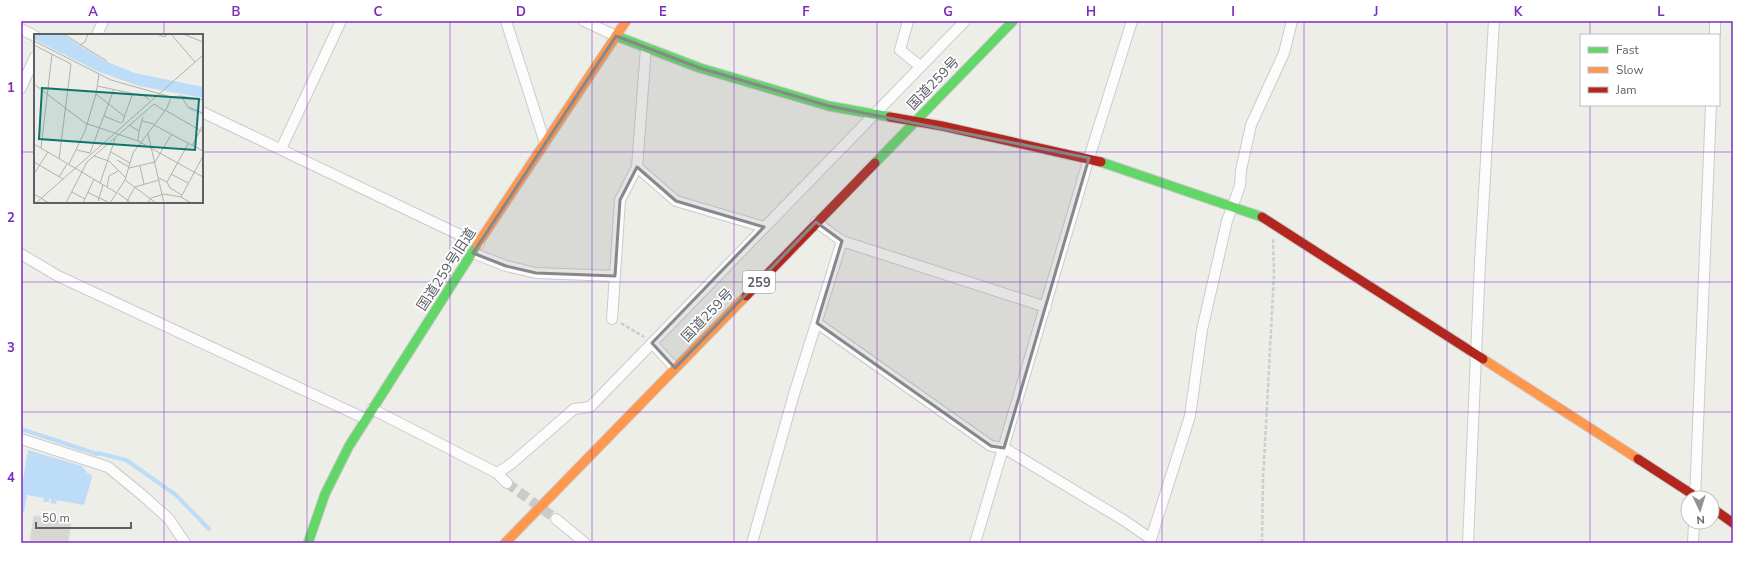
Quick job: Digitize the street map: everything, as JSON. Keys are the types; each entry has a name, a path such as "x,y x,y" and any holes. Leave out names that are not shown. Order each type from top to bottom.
{"main road":[{"name":"国道259号旧道","path":"308,543 313,520 347,448 626,21"},
{"name":"国道259号","path":"504,543 1013,21"},
{"path":"616,36 700,68 829,106 915,121 1089,158 1258,214 1685,490"},
{"path":"1720,514 1733,523"}],"street":[{"path":"97,34 103,21"},
{"path":"281,150 341,21"},
{"path":"506,21 545,143"},
{"path":"584,21 616,36"},
{"path":"908,21 900,50 920,66"},
{"path":"498,472 511,464 574,409 590,407 965,21"},
{"path":"975,543 1089,158 1132,21"},
{"path":"817,323 972,434 991,446 1004,448 1125,521 1151,541 1190,416 1202,330 1220,249 1240,186 1241,170 1251,125 1284,53 1292,21"},
{"path":"1468,543 1476,355 1494,21"},
{"path":"1715,21 1715,34"},
{"path":"21,29 34,36"},
{"path":"612,319 620,200 637,167 646,48"},
{"path":"21,88 34,59"},
{"path":"1696,490 1711,106"},
{"path":"203,112 479,244"},
{"path":"637,167 676,201 764,227"},
{"path":"816,222 842,242 1046,307"},
{"path":"752,543 794,394 842,242"},
{"path":"473,253 506,266 536,273 615,276"},
{"path":"21,254 58,276 366,419"},
{"path":"652,343 675,368"},
{"path":"372,409 498,472 507,484"},
{"path":"21,439 108,467 169,519 185,543"},
{"path":"556,519 585,543"},
{"path":"1693,543 1694,530"}],"path":[{"path":"1262,543 1263,480 1274,276 1272,223"},
{"path":"612,319 633,329 652,343"}],"highlighted area":[{"path":"616,36 700,68 829,106 1089,158 1004,448 991,446 817,323 842,241 816,222 675,368 652,343 764,227 676,201 637,167 620,200 615,276 536,273 506,266 473,253"}],"water":[{"path":"28,450 82,466 87,473 91,474 92,478 84,505 57,500 56,504 50,503 51,499 49,499 49,502 43,502 44,498 27,495 24,512 21,512 21,491"}],"building":[{"path":"34,516 71,522 68,543 47,543 30,540"}],"waterway":[{"path":"21,429 97,454"},
{"path":"98,453 126,460 176,495 209,529"}],"tunnel":[{"path":"507,483 556,519"}],"traffic: fast":[{"path":"875,163 1013,21"},
{"path":"616,36 700,68 829,106 890,117"},
{"path":"1101,162 1262,217"},
{"path":"308,543 325,494 349,446 477,245"}],"traffic: slow":[{"path":"477,245 626,21"},
{"path":"505,543 746,296"},
{"path":"1483,359 1638,459"}],"traffic: jam":[{"path":"890,117 942,126 1101,162"},
{"path":"746,296 875,163"},
{"path":"1262,217 1483,359"},
{"path":"1638,459 1686,490"},
{"path":"1720,514 1733,523"}]}
